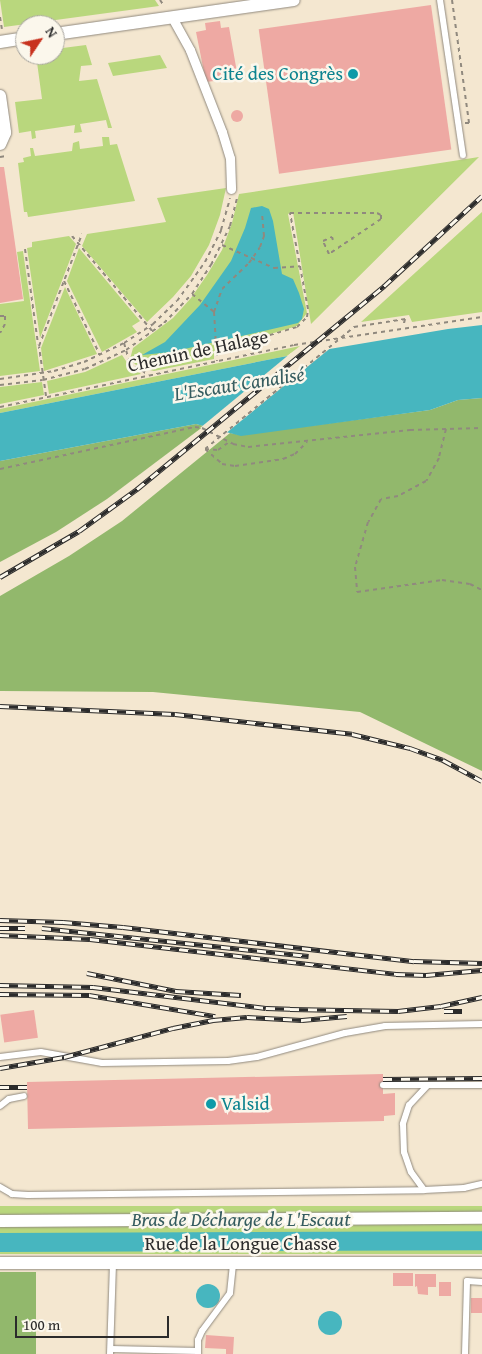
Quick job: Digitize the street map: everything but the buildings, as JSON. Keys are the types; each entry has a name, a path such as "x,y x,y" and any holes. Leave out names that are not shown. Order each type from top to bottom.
{"street":[{"path":"65,33 294,0"},
{"path":"174,22 190,50 224,136 234,189"},
{"path":"0,42 15,40"},
{"path":"0,96 5,129 1,142"},
{"name":"Rue de la Longue Chasse","path":"0,1221 482,1218"},
{"name":"Rue de la Longue Chasse","path":"0,1263 482,1263"}],"lane":[{"path":"440,0 463,155"},
{"path":"0,1057 41,1052 102,1063 228,1061 257,1057 345,1033 385,1026 482,1024"},
{"path":"383,1085 482,1085"},
{"path":"424,1190 405,1158 402,1132 409,1105 427,1086"},
{"path":"0,1106 9,1099 24,1096"},
{"path":"0,1187 12,1194 22,1195 424,1190 482,1184"},
{"path":"113,1263 110,1352 198,1352 198,1340 202,1331 230,1294 233,1263"},
{"path":"465,1354 467,1281 482,1282"}],"path":[{"path":"160,0 166,8"},
{"path":"452,0 469,123 459,124"},
{"path":"0,17 2,31 10,30"},
{"path":"0,157 6,156"},
{"path":"0,385 43,380 85,369 126,350 171,318 192,294 222,245 232,220 234,189"},
{"path":"0,379 74,366 101,356 149,327 177,301 205,262 224,223 234,189"},
{"path":"217,361 214,312 222,289 252,259 264,236 262,212"},
{"path":"216,351 301,325 307,317 308,309 290,213 377,213 381,215 380,219 329,254 323,241 332,237 333,240"},
{"path":"38,346 82,234"},
{"path":"72,236 153,332"},
{"path":"222,245 277,268 300,266"},
{"path":"25,249 46,397"},
{"path":"64,281 101,356"},
{"path":"192,294 214,312"},
{"path":"0,316 5,316 5,324 0,333"},
{"name":"Chemin de Halage","path":"0,406 294,345 404,327 482,317"},
{"path":"205,449 354,327 405,319 404,327"},
{"path":"124,343 132,365 149,375"},
{"path":"0,469 195,427 202,428 229,442 248,447 410,430 482,428"},
{"path":"446,429 439,458 426,481 398,496 381,499 368,522 355,567 356,592 442,580 470,584 482,590"},
{"path":"205,449 222,464 235,466 283,459 294,454 308,441"},
{"path":"205,449 218,450 229,442"}],"green space":[{"path":"0,0 155,0 159,6 65,19 65,15 15,15 15,26 4,27"},
{"path":"86,45 92,65 81,66 79,81 97,79 112,128 108,128 106,120 80,124 82,132 74,133 75,125 35,131 36,138 32,139 31,131 19,133 15,102 42,99 37,65 65,65 65,48"},
{"path":"160,55 167,68 113,76 108,63"},
{"path":"102,137 109,137 110,145 117,144 135,201 28,217 27,212 24,212 18,163 24,162 23,158 31,156 30,148 33,148 35,156 72,151 73,143 79,141 80,149 103,146"},
{"path":"479,157 311,324 293,212 288,214 307,313 297,326 214,351 214,359 154,371 138,367 130,359 133,348 173,318 191,298 207,275 222,250 232,223 239,194"},
{"path":"226,188 220,215 209,245 191,276 173,297 147,322 82,246 87,234 166,222 157,198"},
{"path":"482,212 482,312 412,322 409,315 361,322"},
{"path":"69,236 76,244 40,338 27,248 32,247 32,242"},
{"path":"79,248 140,321 132,326 137,332 102,352 67,281"},
{"path":"23,251 40,371 0,376 0,304 24,301 17,252"},
{"path":"65,287 97,354 44,371 41,348"},
{"path":"300,346 287,356 0,413 0,409"},
{"path":"122,355 128,364 141,374 49,394 47,381 85,372"},
{"path":"42,382 44,395 0,404 0,387"},
{"path":"482,398 482,771 360,712 153,692 0,691 0,596 69,556 122,521 230,433 241,435 430,410 458,400"},
{"path":"196,424 204,426 107,499 56,532 0,562 0,461"},
{"path":"0,1206 482,1206 482,1254 0,1254"},
{"path":"0,1272 36,1272 36,1354 0,1354"}],"water":[{"path":"262,206 269,209 273,221 282,274 293,279 299,293 304,309 302,319 298,323 171,352 142,355 165,342 200,305 231,261 251,208"},
{"name":"L'Escaut Canalisé","path":"482,325 482,398 458,400 430,410 241,436 196,424 0,461 0,413 282,357"},
{"path":"208,1284 213,1285 219,1291 219,1301 213,1307 208,1308 203,1307 197,1301 196,1296 197,1291 203,1285"},
{"path":"330,1311 335,1312 341,1318 341,1328 335,1334 330,1335 325,1334 319,1328 318,1323 319,1318 325,1312"}],"pier":[{"path":"333,346 225,434 200,428 291,353"}],"waterway":[{"name":"Bras de Décharge de L'Escaut","path":"0,1242 482,1240"}],"railway":[{"path":"0,577 79,531 137,489 384,286 482,196"},
{"path":"0,706 175,714 352,734 410,748 443,760 482,781"},
{"path":"0,920 63,922 123,927 414,961 482,963"},
{"path":"0,928 25,928"},
{"path":"42,928 309,956"},
{"path":"0,935 90,939 396,974 426,975 482,970"},
{"path":"87,973 176,991 241,995"},
{"path":"0,985 93,987 266,1008 290,1009 398,1011 441,1006 482,997"},
{"path":"0,994 89,995 215,1016"},
{"path":"444,1011 462,1011"},
{"path":"0,1068 64,1057 173,1028 213,1020 247,1017 302,1020 347,1016"},
{"path":"383,1079 482,1078"},
{"path":"0,1087 27,1087"}],"place":[{"name":"Cité des Congrès","path":"353,74"},
{"name":"Valsid","path":"211,1104"}]}
